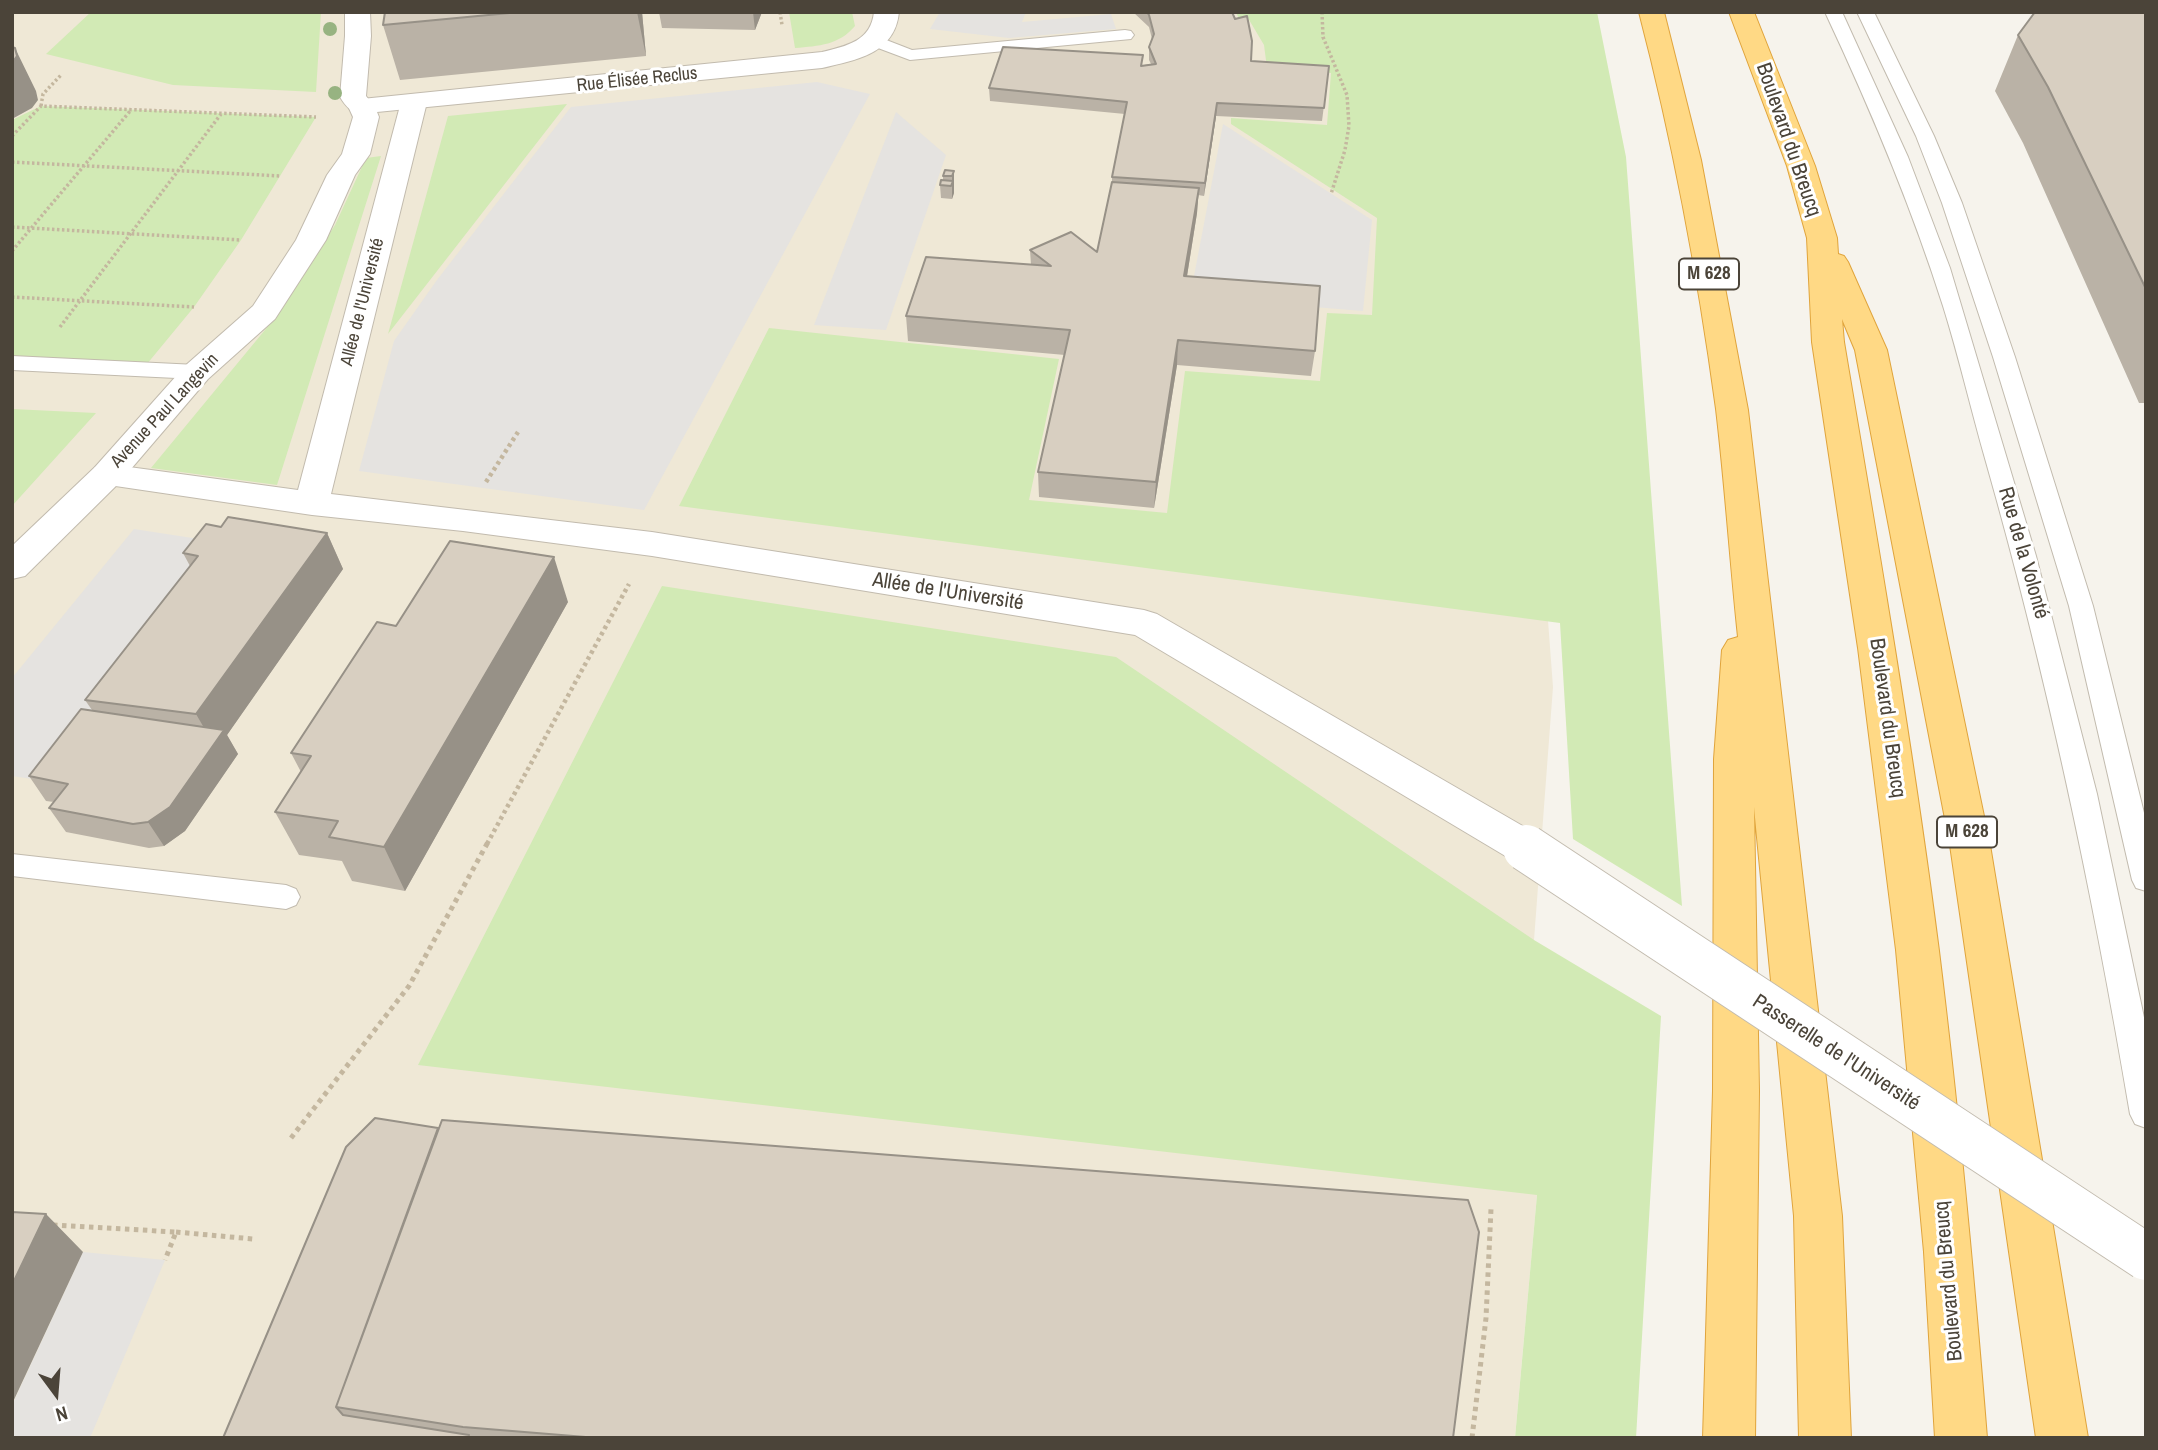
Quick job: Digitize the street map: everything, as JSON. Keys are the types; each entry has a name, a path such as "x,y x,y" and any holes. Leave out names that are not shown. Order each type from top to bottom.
{"highway":[{"name":"M 628","path":"1651,12 1685,151 1712,285 1732,410 1818,1216 1825,1438"},
{"name":"Boulevard du Breucq","path":"1741,12 1801,166 1822,238 1828,342 1877,648 1917,950 1948,1252 1961,1438"},
{"name":"M 628","path":"1822,238 1871,350 1898,483 1970,845 2062,1438"},
{"name":"M 628","path":"1729,1438 1736,1090 1734,759 1747,540"}],"street":[{"name":"Avenue Paul Langevin","path":"12,567 107,475 197,372 264,312 283,286 311,240 341,175 356,154 366,117 353,97 358,36 357,12"},
{"path":"876,41 887,28 887,12"},
{"name":"Rue Élisée Reclus","path":"361,106 822,60 854,53 876,41"},
{"name":"Allée de l'Université","path":"312,503 414,102"},
{"name":"Allée de l'Université","path":"107,475 652,544 1144,623 1526,848"},
{"name":"Passerelle de l'Université","path":"1526,848 2146,1256"}],"lane":[{"name":"Rue de la Volonté","path":"1833,12 1881,111 1953,306 1967,354 2051,656 2088,817 2146,1114"},
{"name":"Rue de la Volonté","path":"1865,12 1929,147 1952,203 2004,357 2081,606 2146,880"},
{"path":"876,41 910,55 1125,35"},
{"path":"22,364 197,372"},
{"path":"12,865 286,897"}],"path":[{"path":"1322,12 1323,37 1346,95 1349,126 1345,150 1331,194"},
{"path":"12,136 41,106 43,94 61,75"},
{"path":"41,106 316,117"},
{"path":"12,251 131,110"},
{"path":"22,364 80,301 222,113"},
{"path":"12,162 281,176"},
{"path":"12,227 241,240"},
{"path":"12,297 194,307"},
{"path":"463,519 518,432"},
{"path":"291,1138 409,986 652,544"},
{"path":"1472,1438 1486,1318 1491,1209"},
{"path":"40,1224 253,1239"},
{"path":"165,1260 176,1232"}],"shaded area":[{"path":"12,12 1505,12 1511,129 1553,687 1534,940 1537,1195 1515,1438 12,1438"},
{"path":"940,12 1026,12 1022,22 1111,14 1116,29 1009,38 930,29"},
{"path":"817,82 870,94 644,510 359,471 394,341 437,280 571,107"},
{"path":"896,112 946,155 886,330 814,325"},
{"path":"1223,124 1372,220 1363,311 1190,297"},
{"path":"134,529 238,545 59,783 12,776 12,678"},
{"path":"83,1252 165,1260 90,1438 12,1438 12,1405"}],"green space":[{"path":"91,12 321,12 316,92 173,85 46,54"},
{"path":"789,12 852,12 855,26 835,41 795,48"},
{"path":"1236,12 1597,12 1626,157 1682,906 1573,839 1560,623 679,506 769,328 1059,359 1029,500 1167,513 1185,371 1320,381 1327,313 1372,315 1377,218 1231,124 1231,118 1327,125 1331,73 1267,68 1264,45 1248,18 1239,19"},
{"path":"567,104 388,334 448,116"},
{"path":"41,106 316,117 241,240 194,307 142,370 12,363 12,120"},
{"path":"381,156 277,485 151,468 274,319 335,225 366,158"},
{"path":"12,409 96,413 12,506"},
{"path":"662,586 1116,657 1534,940 1661,1016 1636,1438 1515,1438 1537,1195 418,1065"}],"building":[{"path":"385,12 520,12 383,25"},
{"path":"1147,12 1232,12 1235,19 1247,16 1252,41 1251,61 1329,66 1324,108 1217,103 1205,183 1112,177 1127,102 989,88 1003,47 1143,55 1141,66 1156,64 1149,47 1154,34"},
{"path":"2035,12 2146,12 2146,289 2048,87 2018,35"},
{"path":"12,47 15,48 17,56 12,63"},
{"path":"945,170 954,171 952,176 943,176"},
{"path":"941,180 953,181 951,186 940,185"},
{"path":"1112,182 1199,188 1184,276 1320,286 1315,351 1178,340 1156,482 1038,472 1070,330 906,316 926,257 1051,266 1030,250 1071,232 1097,252"},
{"path":"228,517 327,533 196,714 85,700 198,556 183,553 206,524 221,527"},
{"path":"450,541 554,557 384,847 329,837 338,821 275,812 311,756 291,753 377,622 396,626"},
{"path":"81,709 224,730 170,807 148,822 133,824 49,808 68,784 29,776"},
{"path":"375,1118 438,1128 336,1407 343,1415 469,1435 468,1438 223,1438 346,1147"},
{"path":"442,1120 1468,1200 1479,1232 1453,1438 598,1438 463,1427 336,1407"},
{"path":"12,1212 46,1214 12,1285"}]}
